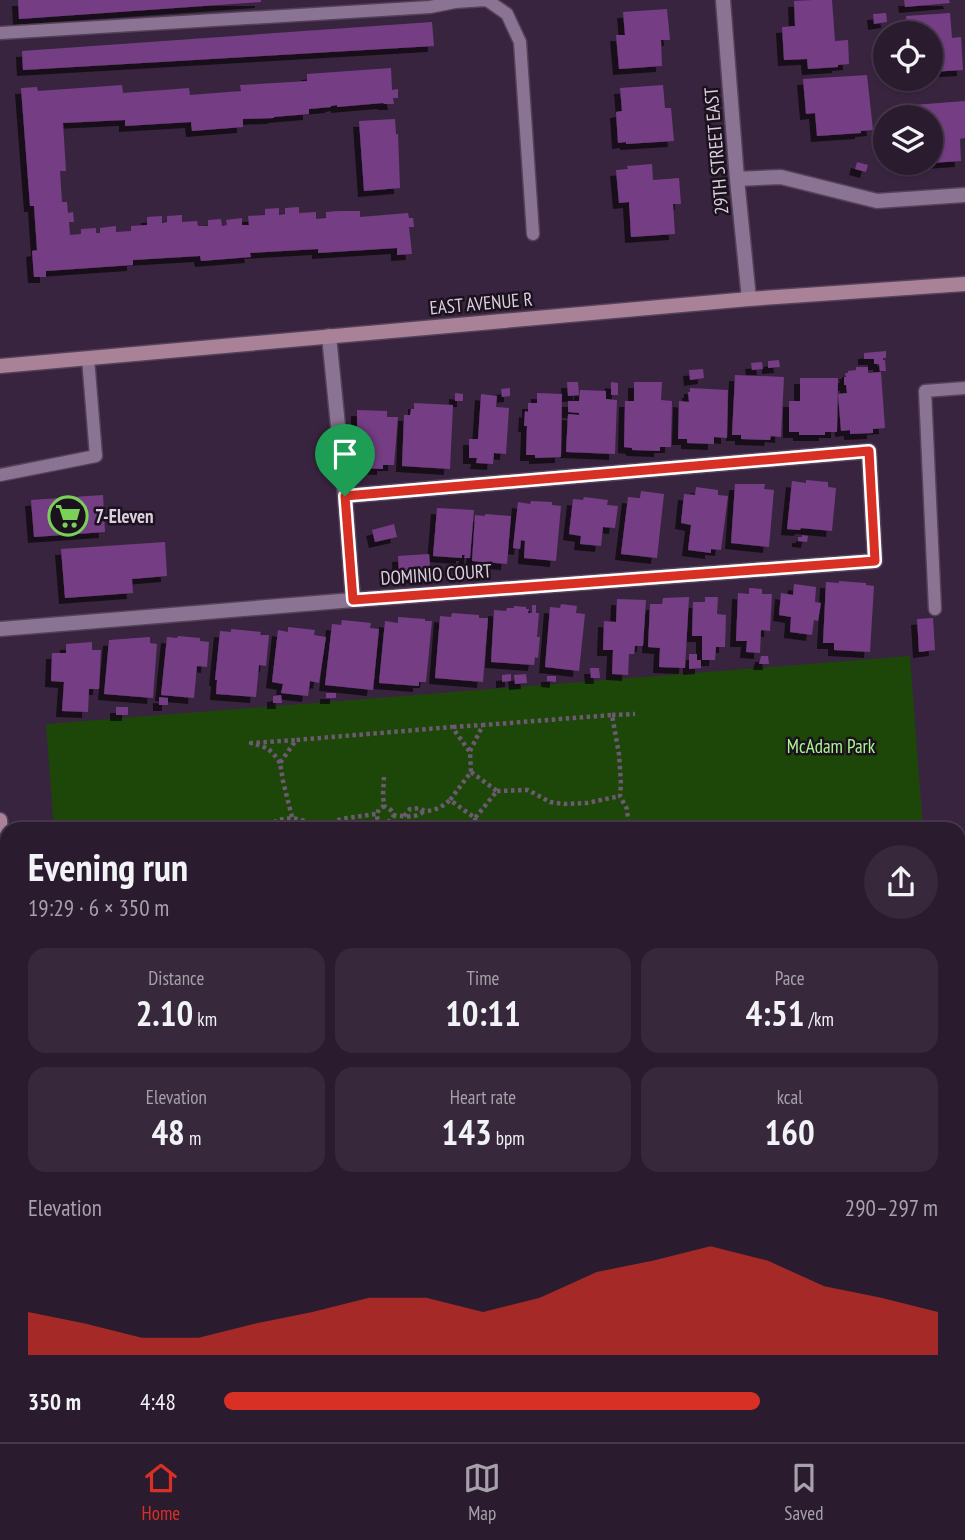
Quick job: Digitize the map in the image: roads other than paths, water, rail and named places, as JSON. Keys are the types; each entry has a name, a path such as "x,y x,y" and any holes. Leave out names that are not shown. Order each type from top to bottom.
{"main road":[{"name":"EAST AVENUE R","path":"0,366 748,299 965,284"}],"street":[{"name":"29TH STREET EAST","path":"723,0 748,299"},
{"path":"737,179 781,177 877,201 965,195"},
{"path":"329,336 353,600"},
{"name":"DOMINIO COURT","path":"0,629 875,561 869,451 345,496"}],"lane":[{"path":"0,33 430,7 455,1 486,0 507,14 520,42 533,234"},
{"path":"0,475 96,456 88,358"},
{"path":"935,608 925,391 965,387"}],"place":[{"name":"7-Eleven","path":"68,516"}],"park label":[{"name":"McAdam Park","path":"831,746"}]}
